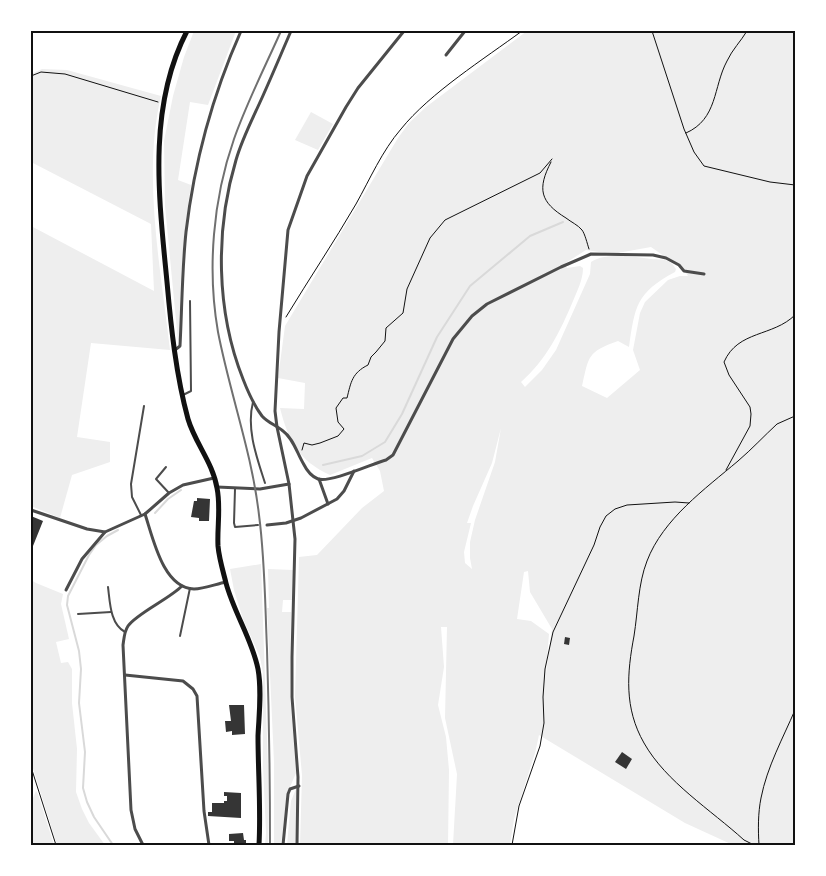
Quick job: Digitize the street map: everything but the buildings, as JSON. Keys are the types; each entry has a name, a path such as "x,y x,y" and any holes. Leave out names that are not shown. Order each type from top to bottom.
{"main road":[{"path":"187,31 173,68 164,103 160,132 160,206 175,350 183,395 193,435 215,478 219,504 218,547 226,582 255,656 258,671 260,684 258,736 259,845"}],"street":[{"path":"175,350 180,346 185,246 197,172 219,86 241,31"},
{"path":"291,31 236,160 224,226 222,267 224,306 239,369 253,402 263,417 283,430 288,436 307,471 318,479 328,504"},
{"path":"297,845 299,786 292,697 296,553 289,484 275,411 288,230 302,187 315,160 350,100 404,31"},
{"path":"446,55 465,31"},
{"path":"318,479 331,479 386,460 393,455 453,339 472,316 487,304 503,295 591,254 653,255 666,258 684,271 704,274"},
{"path":"267,526 293,521 328,504 342,495 354,471"},
{"path":"66,590 82,559 105,532 143,515 169,493 183,485 215,478"},
{"path":"217,487 266,488 289,484"},
{"path":"31,510 87,530 105,532"},
{"path":"143,515 158,556 168,574 182,586 200,588 226,582"},
{"path":"143,845 135,830 131,810 123,645 128,625 136,617 182,586"},
{"path":"125,675 183,682 193,689 197,696 204,812 209,845"},
{"path":"283,845 288,794 290,790 299,786"}],"lane":[{"path":"183,395 191,391 192,379 190,301"},
{"path":"253,402 252,433 264,483"},
{"path":"143,515 132,497 131,484 144,406"},
{"path":"166,467 156,479 169,493"},
{"path":"236,487 235,527 258,525"},
{"path":"108,587 111,612 120,629 125,632"},
{"path":"180,636 190,588"},
{"path":"78,614 111,612"}],"path":[{"path":"280,321 285,318 355,206 385,151 400,129 416,112 522,31"},
{"path":"652,31 686,133 694,152 704,166 761,180 795,185"},
{"path":"686,133 700,124 710,112 727,60 747,31"},
{"path":"31,76 41,72 65,74 164,103"},
{"path":"303,449 304,443 312,445 320,443 338,436 344,429 338,422 336,408 343,398 347,398 352,378 368,365 371,357 385,341 386,328 403,313 407,289 430,238 445,220 540,173 552,159 545,174 542,188 545,201 583,231 591,254"},
{"path":"726,470 750,426 751,414 750,406 729,375 724,362 734,347 747,338 779,326 795,315"},
{"path":"754,845 744,840 665,771 643,742 630,707 628,668 646,562 658,540 669,524 726,470 777,424 795,416"},
{"path":"512,845 519,806 540,746 544,723 542,697 545,669 554,632 600,527 606,516 615,509 627,505 690,503"},
{"path":"759,845 758,825 761,797 774,758 795,710"},
{"path":"31,767 56,845"}],"shaded area":[{"path":"194,31 236,31 208,105 190,102 178,180 191,185 182,262 180,339 178,341 165,206 164,141 173,96 184,57"},
{"path":"527,31 795,31 795,845 733,845 685,823 539,735 514,819 510,845 453,845 457,774 445,718 447,627 441,627 444,667 438,705 446,737 449,770 448,845 300,845 302,775 295,697 299,557 317,555 362,508 384,491 380,471 372,458 330,475 310,463 291,440 280,408 304,409 305,383 278,378 285,326 398,138 409,123 426,107","holes":["651,247 684,270 688,276 680,276 668,280 645,302 640,313 633,350 640,370 607,398 582,386 588,361 595,352 618,341 629,347 633,321 640,302 652,287 675,272 676,269 669,261 664,260 620,256 604,257 591,262 590,274 556,350 542,370 525,387 521,382 552,345 581,281 583,268 580,266 567,268 564,264 586,250 612,254","501,428 495,462 475,520 470,542 472,569 465,563 464,552 471,523 467,523 492,463","528,571 530,592 552,629 545,681 549,634 531,621 517,619 524,572"]},
{"path":"42,69 67,70 161,96 153,158 153,190 158,256 170,350 91,343 77,437 110,442 110,462 72,475 60,518 31,506 31,241 33,230 31,226 154,291 151,224 31,162 31,74"},
{"path":"311,112 333,124 318,150 295,140"},
{"path":"261,564 268,767 268,845 265,845 263,673 260,657 243,619 230,569"},
{"path":"268,569 293,570 292,600 283,600 282,612 291,612 290,693 296,773 287,792 281,845 274,845 274,762 267,608 269,608"},
{"path":"31,580 63,594 61,604 69,639 56,642 61,663 68,662 72,669 72,703 77,749 76,792 89,823 105,845 57,845 31,762"},
{"path":"296,789 296,845 287,845 291,801"},
{"path":"36,791 54,845 31,845 31,803"}],"waterway":[{"path":"323,465 362,456 385,442 402,414 437,337 470,286 530,236 563,222"},
{"path":"155,513 168,499 181,490"},
{"path":"113,845 94,817 83,788 85,752 79,703 81,669 79,651 67,605 68,596 89,555 96,545 118,530"}],"railway":[{"path":"270,845 268,673 261,532 256,492 218,332 213,284 213,259 217,210 227,162 245,112 281,31"}]}
